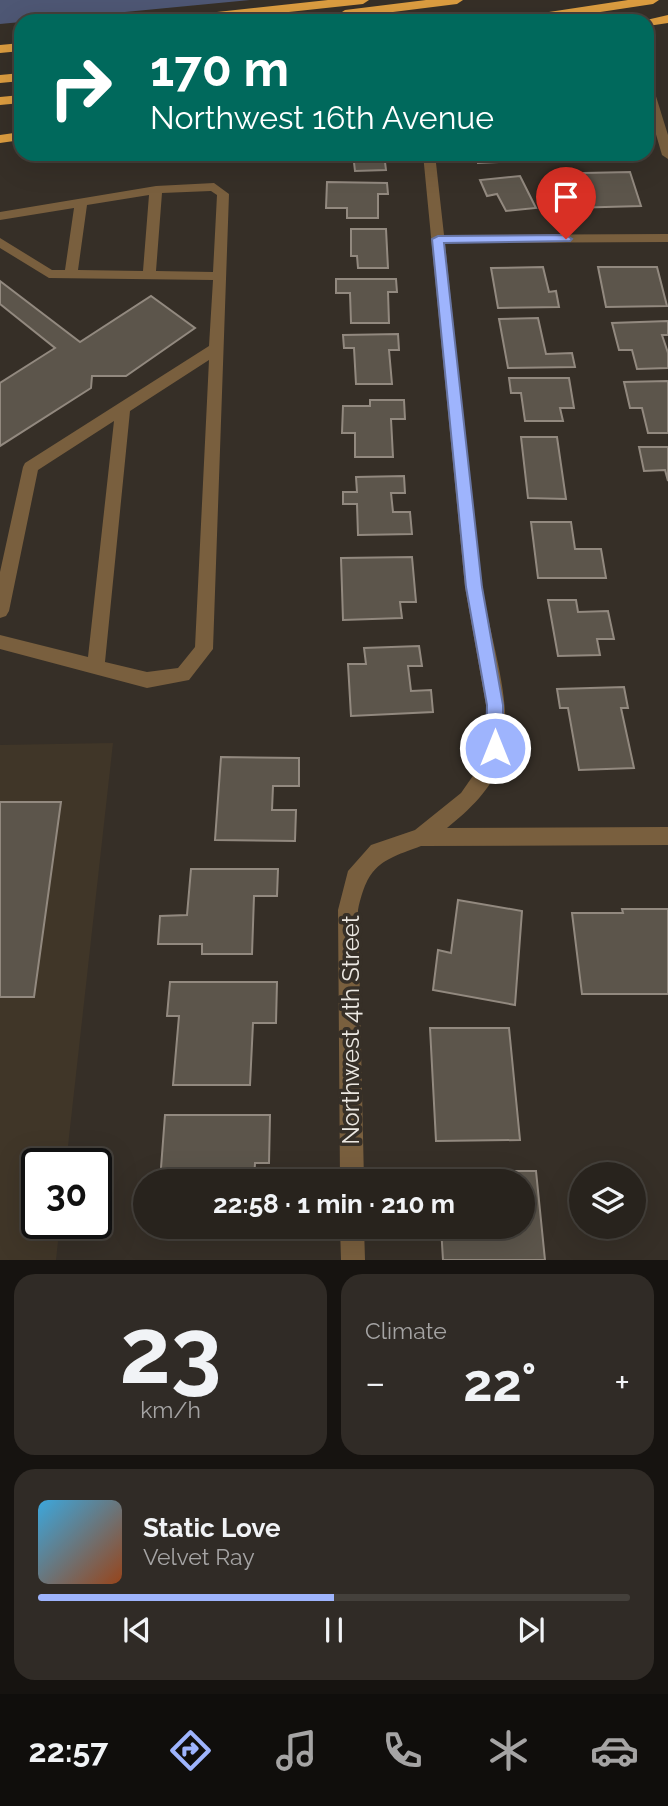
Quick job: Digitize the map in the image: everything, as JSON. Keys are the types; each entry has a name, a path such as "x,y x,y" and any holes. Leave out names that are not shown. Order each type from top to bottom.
{"highway":[{"path":"235,14 363,0"},
{"path":"341,14 457,0"},
{"path":"562,14 653,0"}],"street":[{"path":"654,110 668,155"},
{"name":"Northwest 4th Street","path":"352,1169 348,910 355,878 377,852 421,837 468,799 485,775 495,748 495,705 474,587 430,161"},
{"path":"0,216 156,190 214,187 223,194 204,649 183,675 147,680 0,642"},
{"path":"149,275 156,190"},
{"path":"71,275 81,201"},
{"path":"438,239 668,238"},
{"path":"0,242 49,274 220,275"},
{"path":"0,611 31,467 217,348"},
{"path":"96,667 123,408"},
{"path":"421,837 668,836"},
{"path":"352,1239 353,1260"}],"shaded area":[{"path":"0,0 250,0 104,14 14,14 14,23 0,24"},
{"path":"113,743 68,1148 21,1148 21,1239 58,1239 56,1260 0,1260 0,745"}],"building":[{"path":"354,161 385,161 386,170 355,171"},
{"path":"478,161 518,161 478,163"},
{"path":"574,161 616,162 574,162"},
{"path":"630,172 641,206 569,208 566,195 590,194 584,173"},
{"path":"520,176 536,208 506,211 497,194 487,196 480,180"},
{"path":"327,182 387,183 388,194 378,194 378,218 347,218 347,208 326,208"},
{"path":"351,229 386,229 388,268 358,268 357,256 351,256"},
{"path":"543,267 549,292 556,291 559,307 498,308 491,268"},
{"path":"598,267 657,267 667,306 606,307"},
{"path":"336,279 396,279 397,292 388,292 389,323 351,323 350,293 336,293"},
{"path":"0,281 80,342 151,296 195,328 126,376 92,376 91,388 0,446 0,383 55,348 0,304"},
{"path":"538,318 546,354 572,353 575,367 508,368 499,319"},
{"path":"668,321 668,335 662,335 668,353 668,368 637,369 632,350 619,350 612,323"},
{"path":"398,334 399,350 389,350 392,384 356,384 354,348 344,348 343,335"},
{"path":"509,378 569,378 574,408 560,408 563,421 525,421 521,393 511,393"},
{"path":"668,381 668,433 648,433 642,408 630,408 624,382"},
{"path":"370,400 404,400 405,419 391,419 393,457 355,457 355,433 342,433 343,406 370,406"},
{"path":"521,437 557,437 566,499 528,498"},
{"path":"639,447 668,447 668,481 665,470 644,471"},
{"path":"404,476 405,493 391,493 393,512 410,512 412,534 358,535 357,504 343,504 343,492 357,492 356,477"},
{"path":"531,522 571,522 575,549 601,549 606,578 538,578"},
{"path":"412,557 416,602 400,602 402,618 343,620 341,558"},
{"path":"548,600 576,600 578,612 608,611 614,639 597,639 600,655 558,656"},
{"path":"419,646 422,666 408,666 411,691 431,690 433,712 351,716 348,664 366,664 364,648"},
{"path":"624,687 628,708 621,708 634,768 579,770 568,708 560,708 557,689"},
{"path":"221,757 299,758 299,786 273,786 272,810 296,810 295,841 215,840"},
{"path":"0,802 61,802 34,997 0,997"},
{"path":"191,869 278,869 277,896 254,896 252,954 202,954 202,944 158,944 160,916 187,915"},
{"path":"458,900 522,911 515,1005 433,990 438,950 451,953"},
{"path":"622,909 668,909 668,994 582,994 572,913 623,913"},
{"path":"170,982 277,982 276,1023 253,1023 250,1085 173,1085 179,1016 167,1016"},
{"path":"430,1028 509,1028 520,1140 436,1141"},
{"path":"165,1115 270,1115 269,1163 255,1163 255,1169 161,1169"},
{"path":"536,1171 545,1260 443,1260 442,1239 535,1239"}],"route":[{"path":"495,748 495,705 474,587 438,239 566,239"}]}
